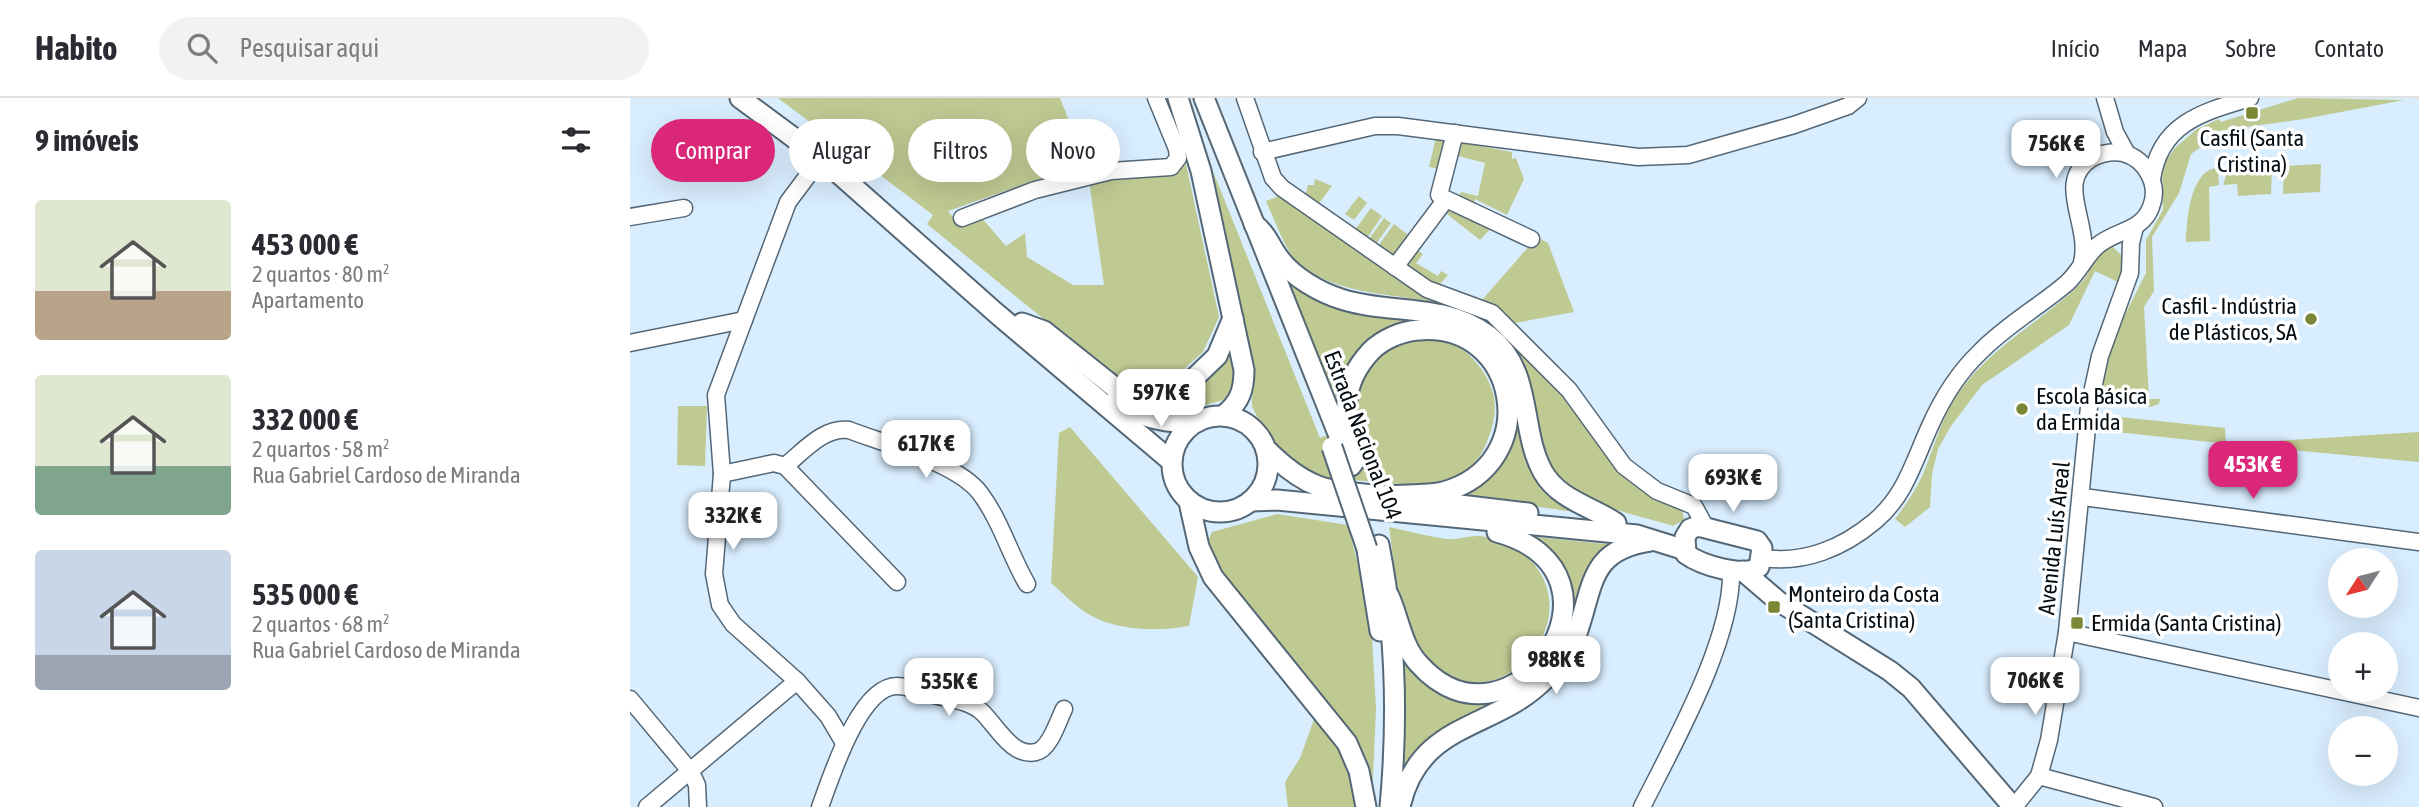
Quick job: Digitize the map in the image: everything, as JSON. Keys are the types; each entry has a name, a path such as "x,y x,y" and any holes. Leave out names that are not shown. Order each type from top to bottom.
{"main road":[{"path":"740,98 789,134"},
{"path":"894,222 1138,414 1176,423 1224,415 1235,406 1244,389 1233,317 1201,171 1178,98"},
{"name":"Estrada Nacional 104","path":"1193,98 1373,547 1382,638 1387,754 1380,807"},
{"name":"Estrada Nacional 104","path":"1204,98 1351,466 1389,596 1395,752 1390,807"},
{"path":"848,182 1082,388 1171,461"},
{"path":"1255,224 1265,233 1280,259 1300,278 1341,299 1446,314 1469,323 1490,337 1505,355 1524,391 1535,449 1544,472 1560,492 1616,523"},
{"path":"1022,323 1044,331 1118,390 1143,395 1189,383 1217,356 1233,317"},
{"path":"1351,466 1356,459 1348,429 1345,400 1357,366 1379,343 1408,331 1442,328 1471,342 1494,365 1506,387 1510,410 1508,429 1494,458 1478,475 1441,492 1385,496"},
{"path":"1224,415 1250,426 1266,449 1292,475 1336,492 1616,523 1685,543 1695,561 1749,566 1770,596 1890,671 1911,688 2013,807"},
{"path":"1194,422 1182,432 1174,446 1171,461 1176,483 1189,502 1204,563 1347,743 1359,771 1366,807"},
{"path":"1251,501 1267,477 1266,449"},
{"path":"1189,502 1214,512 1227,512 1251,501 1277,500 1637,535 1685,543"},
{"path":"1389,596 1405,641 1417,663 1436,680 1465,691 1488,691 1513,685 1536,670 1554,647 1561,629 1564,603 1557,576 1540,552 1522,538 1481,528 1475,521"},
{"path":"1685,543 1690,529 1698,526 1757,541 1762,548 1749,566"},
{"path":"1400,807 1410,776 1423,755 1457,729 1519,699 1545,679 1564,656 1576,633 1591,580 1601,563 1617,550 1658,540"}],"street":[{"path":"962,218 1035,190 1111,171 1171,167 1178,158 1177,149 1156,98"},
{"path":"1245,98 1262,152 1273,178 1282,188 1427,289 1492,313 1569,390 1624,466 1657,491 1694,506 1706,528"},
{"path":"1262,152 1375,126 1455,133 1638,157 1688,155 1794,125 1848,106 1858,98"},
{"path":"2105,98 2109,115 2129,155"},
{"path":"1642,807 1699,692 1730,600 1749,566 1806,557 1831,549 1875,522 1906,483 1935,415 1966,365 1998,334 2070,280 2099,244 2136,227 2152,206 2152,179 2157,156 2169,138 2195,116 2250,98"},
{"path":"2081,266 2085,237 2077,210 2074,184 2106,133 2109,115"},
{"path":"1395,267 1438,194 1455,133"},
{"path":"2129,155 2169,138"},
{"path":"2087,162 2106,153 2129,155 2140,162 2152,179"},
{"path":"803,182 788,202 716,395 722,474 714,574 720,605 733,624 797,681 828,716 844,743"},
{"path":"1438,194 1531,239"},
{"path":"630,217 684,208"},
{"path":"2077,210 2094,228 2118,233"},
{"name":"Avenida Luís Areal","path":"2013,807 2039,776 2049,740 2067,632 2083,497 2089,407 2100,356 2130,273 2131,243 2136,227"},
{"path":"630,343 744,320"},
{"path":"785,466 822,436 836,429 849,430 946,468 978,490 994,515 1027,584"},
{"path":"722,474 774,463 785,466 897,582"},
{"path":"2083,497 2419,542"},
{"path":"2067,632 2419,708"},
{"path":"647,807 797,681"},
{"path":"820,807 844,743 881,691 896,686 967,703 981,710 1014,748 1026,753 1039,752 1045,747 1064,709"},
{"path":"630,698 691,772 697,785 698,807"},
{"path":"2039,776 2154,807"}],"green space":[{"path":"778,98 1060,98 1068,119 1026,119 1026,182 1031,182 948,211 958,223 980,216 1006,246 1025,233 1027,257 1073,285 1104,285 1089,182 1120,182 1120,176 1186,164 1219,317 1203,352 1182,371 1166,380 1142,385 1116,378 927,224 933,215 889,182 894,182 894,119 806,119"},
{"path":"2298,98 2404,100 2304,119 2203,133 2203,145 2191,154 2179,193 2152,237 2154,291 2144,307 2149,399 2160,399 2159,404 2150,407 2106,402 2101,398 2105,354 2146,273 2146,240 2163,210 2162,166 2175,148 2197,129 2219,119 2221,122"},
{"path":"1190,114 1320,438 1354,424 1356,388 1364,368 1373,358 1415,337 1440,338 1460,348 1477,363 1493,393 1495,411 1490,433 1479,456 1467,469 1453,477 1419,484 1317,476 1296,466 1275,442 1253,409 1254,377"},
{"path":"1436,138 1449,140 1440,169 1429,167"},
{"path":"1459,142 1512,152 1512,159 1516,158 1524,179 1507,215 1475,199 1473,207 1458,200 1461,192 1478,196 1485,163 1455,155"},
{"path":"2321,164 2320,192 2283,194 2284,166"},
{"path":"2272,167 2271,194 2238,196 2237,184 2223,185 2228,169"},
{"path":"2218,168 2219,185 2209,187 2210,241 2186,242 2189,209 2196,186 2201,177"},
{"path":"1315,179 1332,186 1317,206 1305,197 1308,185 1314,185"},
{"path":"1282,195 1386,270 1435,300 1486,317 1570,401 1617,469 1635,486 1682,508 1684,520 1673,526 1616,510 1576,492 1553,467 1544,448 1526,383 1518,361 1506,341 1488,323 1468,312 1444,304 1342,286 1318,276 1297,262 1280,233 1266,201"},
{"path":"1359,196 1367,203 1354,220 1345,214"},
{"path":"1371,208 1382,216 1367,238 1355,230"},
{"path":"1447,208 1493,226 1480,240 1443,211"},
{"path":"1384,218 1391,223 1376,244 1369,239"},
{"path":"1394,224 1411,237 1393,262 1376,249"},
{"path":"1537,237 1548,243 1574,312 1515,323 1482,300"},
{"path":"2113,247 2124,258 2122,284 2095,271 2069,325 1982,385 1951,426 1938,449 1932,474 1930,507 1905,527 1895,519 1919,482 1945,417 1967,382 1997,351 2080,284 2100,252"},
{"path":"1415,248 1423,254 1416,263 1438,276 1441,271 1448,275 1440,284 1406,272 1404,261"},
{"path":"1285,279 1447,324 1408,322 1376,335 1356,354 1349,366 1335,407"},
{"path":"1230,349 1235,387 1223,400 1172,415 1136,404 1167,400 1191,390 1211,373"},
{"path":"1515,395 1539,477 1574,512 1463,496 1484,480"},
{"path":"678,406 707,406 705,466 677,465"},
{"path":"2101,415 2225,428 2226,443 2099,430"},
{"path":"1070,427 1198,577 1189,626 1149,629 1109,623 1085,612 1051,583 1059,433"},
{"path":"2419,432 2419,462 2299,451 2229,444"},
{"path":"1277,514 1348,525 1371,618 1376,709 1372,800 1368,781 1218,577 1207,543 1212,532"},
{"path":"1389,527 1446,539 1482,536 1518,549 1541,574 1549,601 1546,629 1533,653 1512,671 1487,682 1459,681 1431,666 1410,642 1406,632"},
{"path":"1527,536 1614,545 1570,625 1570,597"},
{"path":"1401,649 1415,671 1513,693 1402,777 1404,720"},
{"path":"1316,714 1345,756 1357,807 1288,807 1285,782 1300,758"}],"place":[{"name":"Casfil (Santa Cristina)","path":"2252,113"},
{"name":"Casfil - Indústria de Plásticos, SA","path":"2311,319"},
{"name":"Escola Básica da Ermida","path":"2022,409"},
{"name":"Monteiro da Costa (Santa Cristina)","path":"1774,607"},
{"name":"Ermida (Santa Cristina)","path":"2077,623"}]}
